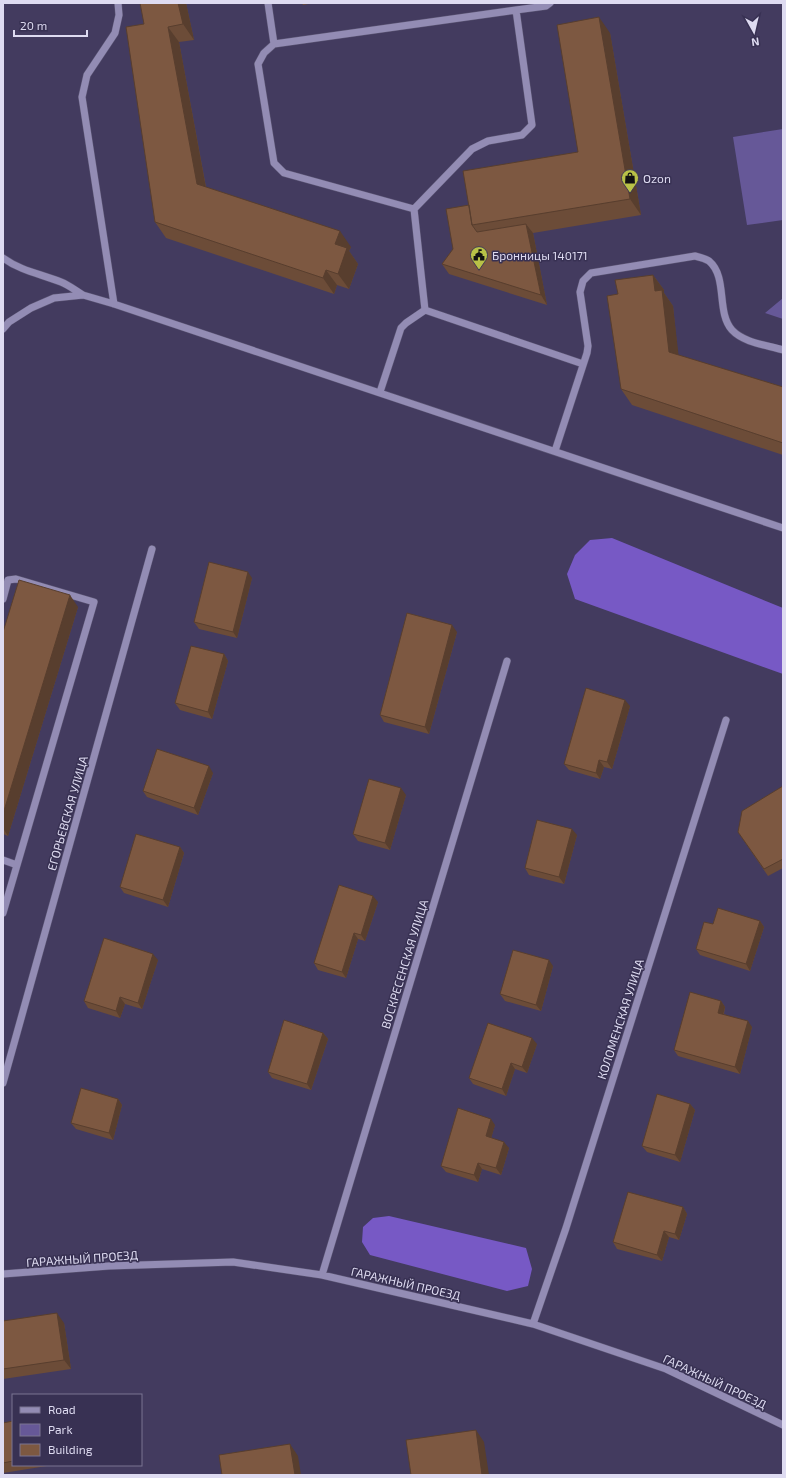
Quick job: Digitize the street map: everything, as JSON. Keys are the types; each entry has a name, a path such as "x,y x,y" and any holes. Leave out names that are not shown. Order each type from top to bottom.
{"street":[{"path":"114,304 82,97 87,75 115,33 119,15 118,3"},
{"path":"268,3 274,44"},
{"path":"414,209 284,173 274,162 258,64 264,53 274,44 546,6 550,3"},
{"path":"414,209 472,149 488,141 522,135 532,125 516,10"},
{"path":"414,209 425,310"},
{"path":"555,451 587,354 588,346 580,292 583,281 591,273 695,256 709,261 718,272 725,316 732,329 745,339 783,350"},
{"path":"3,258 33,274 62,282 83,295 380,392 783,528"},
{"path":"3,329 9,322 31,308 54,298 83,295"},
{"path":"380,392 401,328 425,310"},
{"path":"425,310 583,364"},
{"name":"ЕГОРЬЕВСКАЯ УЛИЦА","path":"3,1083 152,549"},
{"path":"3,599 8,580 16,579 94,602 3,913"},
{"name":"ВОСКРЕСЕНСКАЯ УЛИЦА","path":"322,1275 507,661"},
{"name":"КОЛОМЕНСКАЯ УЛИЦА","path":"533,1324 566,1228 726,720"},
{"path":"3,860 17,865"},
{"name":"ГАРАЖНЫЙ ПРОЕЗД","path":"3,1274 109,1266 233,1262 322,1275 533,1324 666,1369 783,1425"}],"green space":[{"path":"783,129 783,220 747,225 733,137"},
{"path":"783,298 783,319 765,313"}],"shaded area":[{"path":"612,538 783,608 783,674 575,599 567,574 575,555 590,540"},
{"path":"389,1216 526,1248 532,1269 528,1286 507,1291 370,1255 362,1242 363,1227 373,1218"}],"building":[{"path":"140,3 178,3 183,24 168,27 197,184 340,231 335,244 347,248 338,274 326,270 323,278 155,222 126,27 144,24"},
{"path":"599,17 630,199 472,225 463,171 578,152 557,25"},
{"path":"469,205 472,225 477,232 526,224 541,295 442,264 453,249 446,209"},
{"path":"653,275 655,291 662,290 669,352 783,387 783,443 621,389 607,296 618,294 615,280"},
{"path":"209,562 248,572 233,632 194,622"},
{"path":"19,580 70,595 3,814 3,632"},
{"path":"407,613 452,625 425,727 380,715"},
{"path":"191,646 224,654 208,712 175,703"},
{"path":"586,688 625,700 607,762 599,760 596,773 564,764"},
{"path":"157,749 209,766 194,808 143,791"},
{"path":"369,779 401,788 385,843 353,834"},
{"path":"783,786 783,859 764,869 738,832 742,811"},
{"path":"537,820 572,829 559,877 525,868"},
{"path":"136,834 180,847 163,900 120,887"},
{"path":"339,885 373,896 361,935 354,933 342,972 314,963"},
{"path":"718,908 760,921 746,964 696,949 704,922 713,924"},
{"path":"104,938 153,954 138,1003 120,997 116,1011 84,1001"},
{"path":"513,950 549,960 536,1005 500,994"},
{"path":"690,992 721,1001 718,1013 748,1021 735,1067 674,1050"},
{"path":"284,1020 323,1033 307,1084 268,1072"},
{"path":"488,1023 532,1038 522,1067 511,1063 502,1089 469,1078"},
{"path":"81,1088 118,1099 109,1133 71,1123"},
{"path":"657,1094 690,1104 675,1155 642,1146"},
{"path":"458,1108 491,1119 486,1136 504,1142 496,1168 478,1163 474,1175 441,1166"},
{"path":"628,1192 683,1207 675,1234 664,1231 657,1255 613,1242"},
{"path":"57,1313 64,1360 3,1369 3,1321"},
{"path":"12,1421 12,1461 3,1463 3,1423"},
{"path":"476,1430 482,1475 411,1475 406,1440"},
{"path":"290,1444 295,1475 222,1475 219,1455"}],"place":[{"name":"Ozon","path":"630,193"},
{"name":"Бронницы 140171","path":"479,270"}]}
